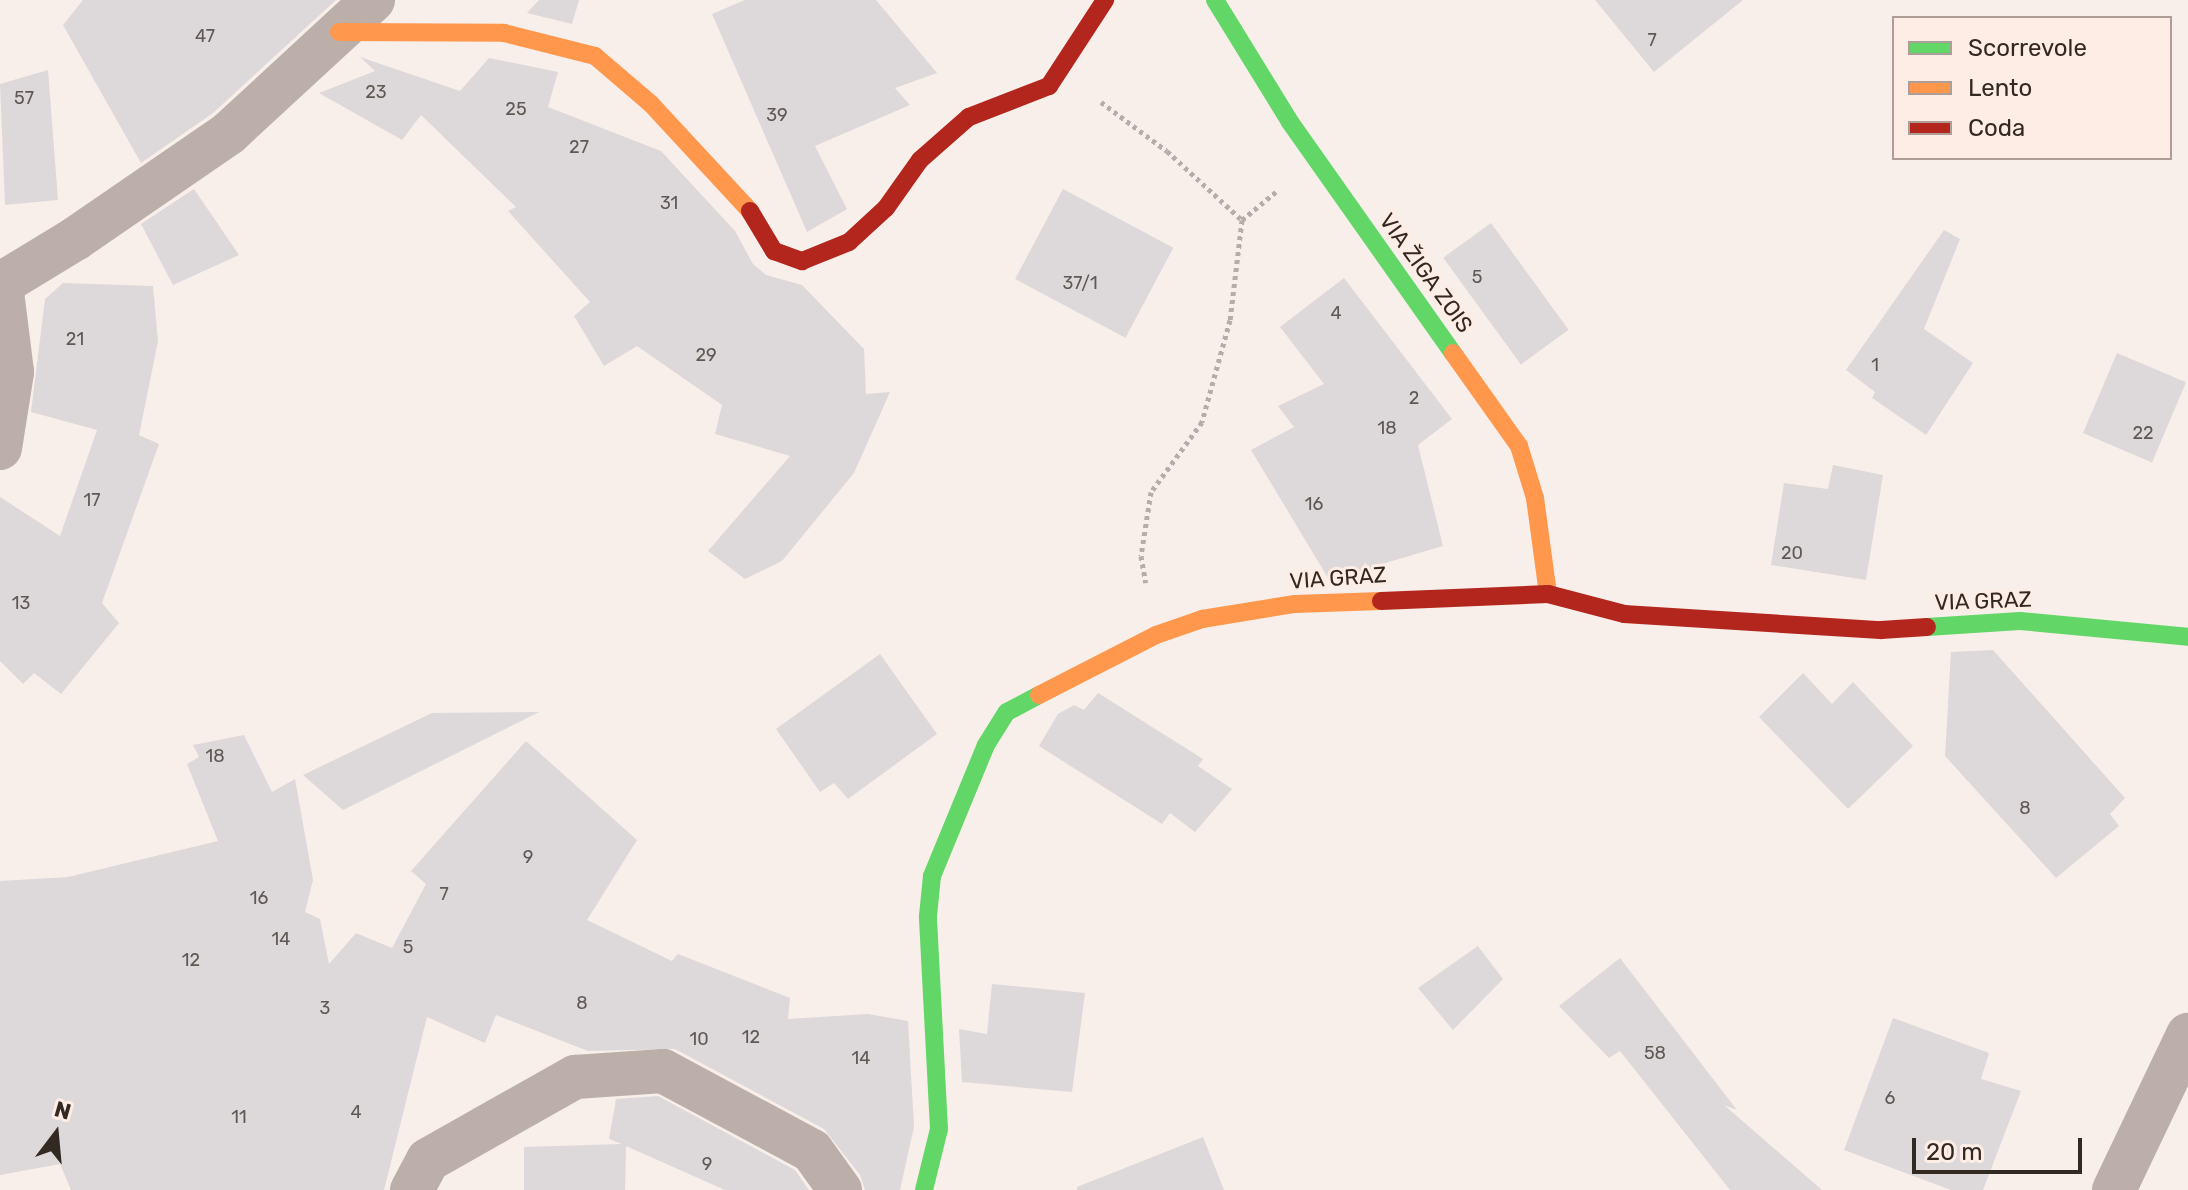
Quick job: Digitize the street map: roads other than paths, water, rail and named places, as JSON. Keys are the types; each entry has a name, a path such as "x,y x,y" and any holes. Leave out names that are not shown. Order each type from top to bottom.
{"street":[{"path":"0,448 12,372 0,284 203,153 373,0"},
{"path":"339,32 504,33 595,56 651,104 755,216 774,251 802,261 849,242 886,208 920,160 969,117 1049,86 1105,0"},
{"name":"VIA ŽIGA ZOIS","path":"1215,0 1298,134 1519,446 1535,498 1548,594"},
{"name":"VIA GRAZ","path":"924,1190 939,1129 928,916 932,876 986,745 1007,712 1156,635 1202,619 1295,604 1548,594 1624,614 1758,624 1881,630 2020,621 2123,627 2188,637"},
{"path":"2114,1190 2188,1035"},
{"path":"412,1190 428,1160 575,1077 663,1071 812,1151 840,1190"}]}
